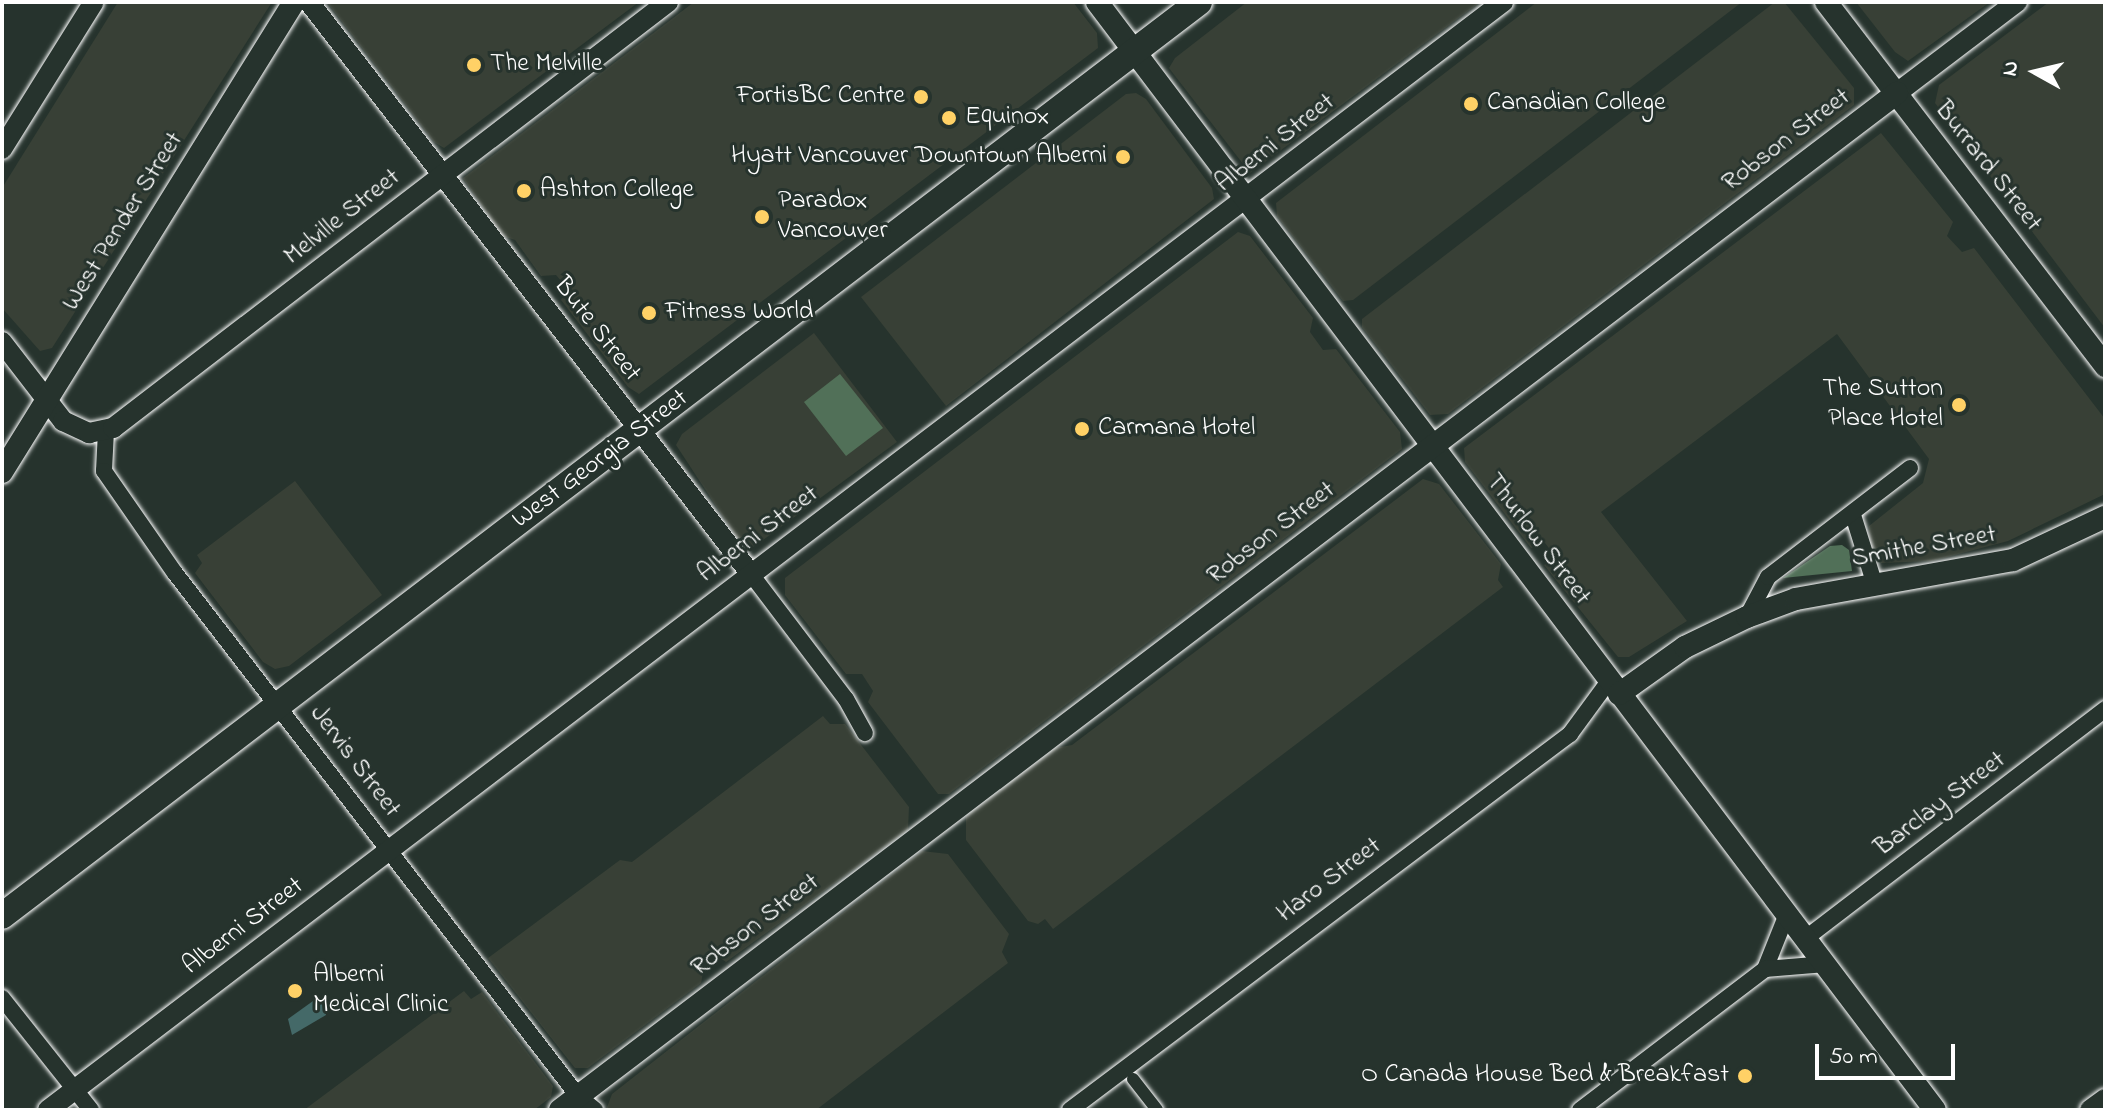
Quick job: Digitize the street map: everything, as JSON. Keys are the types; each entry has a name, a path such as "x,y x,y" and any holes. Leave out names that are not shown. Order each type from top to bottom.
{"highway":[{"name":"West Georgia Street","path":"2,916 1199,2"}],"main road":[{"name":"West Pender Street","path":"2,472 294,2"},
{"name":"Thurlow Street","path":"1097,2 1935,1110"},
{"name":"Burrard Street","path":"1826,2 2105,366"},
{"name":"Robson Street","path":"578,1105 1897,93"},
{"name":"Smithe Street","path":"1747,617 1796,599 2013,560 2105,517"},
{"name":"Haro Street","path":"1614,688 1685,647 1747,617"}],"street":[{"path":"2,149 94,2"},
{"name":"Bute Street","path":"309,2 840,690 865,733"},
{"name":"Melville Street","path":"106,431 668,2"},
{"name":"Alberni Street","path":"48,1110 1503,2"},
{"name":"Robson Street","path":"1897,93 2017,2"},
{"path":"2,342 63,421 80,431 106,431"},
{"name":"Jervis Street","path":"106,431 102,456 106,475 578,1105"},
{"path":"1747,617 1768,577 1853,515 1910,468"},
{"path":"1853,515 1875,585"},
{"name":"Haro Street","path":"1070,1110 1570,734 1614,688"},
{"name":"Barclay Street","path":"1806,938 2105,709"},
{"path":"1580,1110 1765,969 1787,914"},
{"path":"1765,969 1826,964"},
{"path":"2,998 91,1110"},
{"path":"1133,1079 1157,1110"},
{"path":"2090,1110 2105,1099"}],"shaded area":[{"path":"118,2 272,2 52,348 40,351 2,308 2,188"},
{"path":"327,2 639,2 444,148 434,142"},
{"path":"694,2 1073,2 1097,33 1098,48 639,394 628,387 561,300 567,288 556,275 541,276 515,240 502,236 463,178"},
{"path":"1247,2 1480,2 1250,173 1169,68 1175,58"},
{"path":"1537,2 1742,2 1353,300 1343,301 1277,216 1276,203"},
{"path":"1775,2 1784,2 1854,88 1854,105 1448,414 1430,415 1362,327 1362,319"},
{"path":"1856,2 1990,2 1908,61 1895,52"},
{"path":"2049,2 2105,2 2105,328 1935,103 1939,85"},
{"path":"1136,93 1146,99 1212,188 1214,199 946,406 861,297 1126,94"},
{"path":"1881,133 1953,222 1947,236 1962,252 1974,248 2105,419 2105,494 2008,541 1932,561 1881,563 1870,549 1869,526 1923,483 1929,459 1837,334 1601,512 1687,621 1629,657 1618,657 1544,565 1555,556 1545,543 1531,548 1465,462 1464,448"},
{"path":"1238,232 1250,236 1313,318 1310,332 1323,350 1336,349 1400,432 1402,449 949,794 938,794 868,702 873,691 862,674 846,674 785,595 785,578"},
{"path":"814,333 897,442 752,548 739,541 676,445 682,434"},
{"path":"1423,479 1439,484 1501,564 1498,580 1503,587 1053,929 1045,919 1038,924 1028,921 966,840 966,816 1055,748 1072,745"},
{"path":"295,481 382,595 289,666 275,669 263,662 195,573 202,563 197,555"},
{"path":"823,716 830,724 845,724 909,807 908,830 726,962 713,953 704,957 696,964 703,973 701,983 588,1068 575,1068 488,958 620,860 632,862"},
{"path":"922,851 948,854 1009,934 1002,952 1008,963 816,1110 606,1110 612,1094"},
{"path":"464,991 471,999 482,992 553,1086 551,1097 534,1110 304,1110"}],"green space":[{"path":"840,374 883,428 846,456 804,402"},
{"path":"1842,545 1849,550 1852,571 1783,578 1830,546"}],"water":[{"path":"313,1001 323,1002 326,1015 292,1035 288,1019"}],"place":[{"name":"The Melville","path":"474,65"},
{"name":"FortisBC Centre","path":"921,97"},
{"name":"Canadian College","path":"1471,104"},
{"name":"Equinox","path":"949,118"},
{"name":"Hyatt Vancouver Downtown Alberni","path":"1123,157"},
{"name":"Ashton College","path":"524,191"},
{"name":"Paradox Vancouver","path":"762,217"},
{"name":"Fitness World","path":"649,313"},
{"name":"The Sutton Place Hotel","path":"1959,405"},
{"name":"Carmana Hotel","path":"1082,429"},
{"name":"Alberni Medical Clinic","path":"295,991"},
{"name":"O Canada House Bed & Breakfast","path":"1745,1076"}]}
